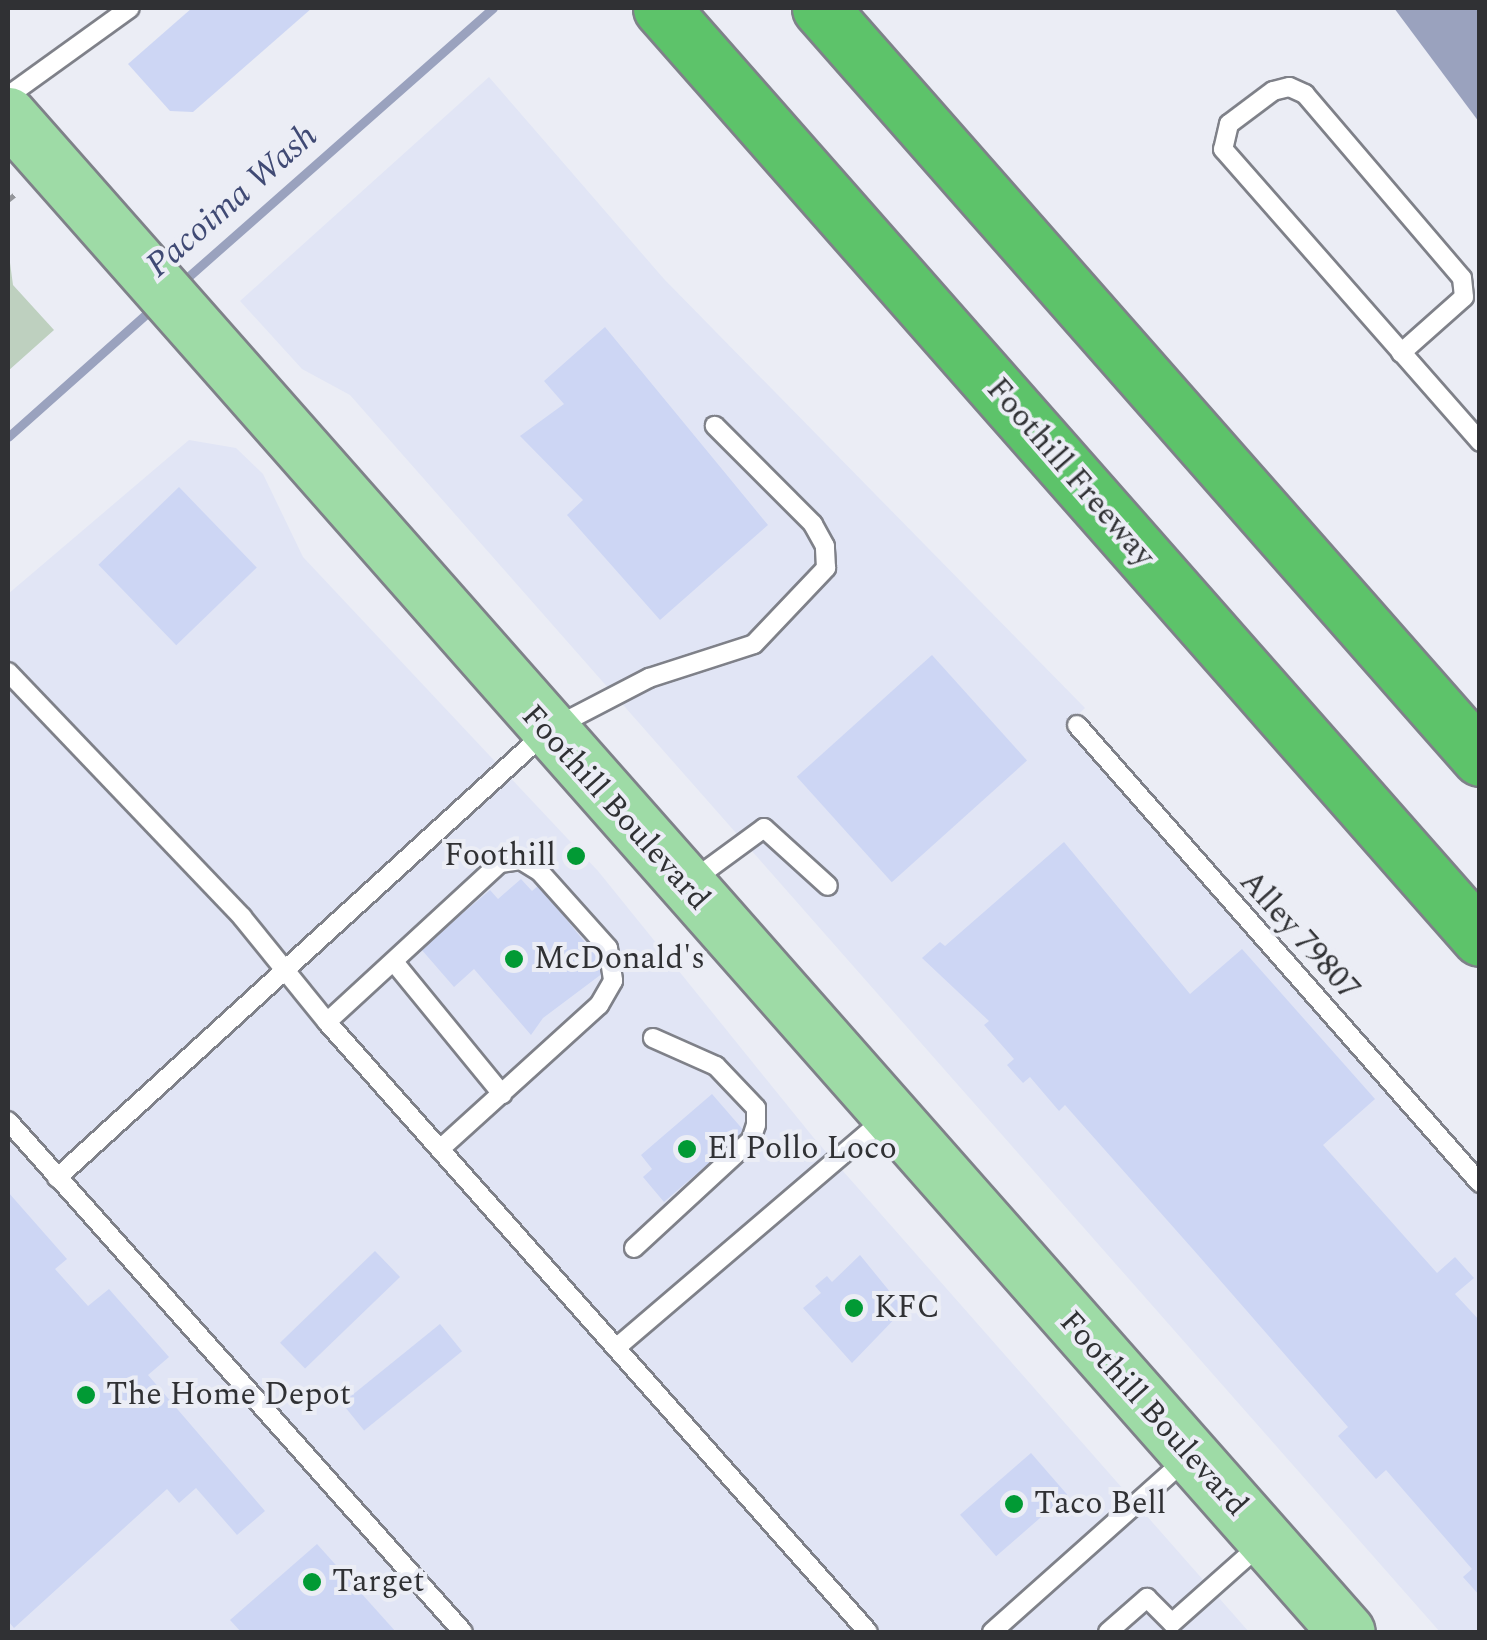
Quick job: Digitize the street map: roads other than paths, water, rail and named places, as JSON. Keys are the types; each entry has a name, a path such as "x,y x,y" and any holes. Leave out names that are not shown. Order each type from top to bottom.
{"highway":[{"path":"820,8 1480,758"},
{"name":"Foothill Freeway","path":"671,19 1480,938"}],"main road":[{"name":"Foothill Boulevard","path":"10,120 1347,1632"}],"lane":[{"path":"10,120 130,8"},
{"path":"1402,352 1464,296 1462,278 1304,94 1289,87 1273,91 1229,124 1223,149 1480,442"},
{"path":"56,1178 547,731 649,678 754,644 826,568 825,546 813,524 716,426"},
{"path":"8,672 285,968 327,1022 868,1632"},
{"name":"Alley 79807","path":"1077,725 1480,1183"},
{"path":"685,887 764,828 828,886"},
{"path":"327,1022 500,863 522,860 608,948 614,981 599,1005 440,1149"},
{"path":"394,962 502,1094"},
{"path":"634,1248 751,1140 756,1125 756,1108 716,1066 653,1038"},
{"path":"616,1348 888,1115"},
{"path":"8,1121 462,1632"},
{"path":"992,1632 1190,1456"},
{"path":"1108,1632 1147,1598 1176,1628 1265,1540"}],"water":[{"path":"1394,8 1479,8 1479,122"}],"waterway":[{"name":"Pacoima Wash","path":"180,284 493,8"},
{"name":"Pacoima Wash","path":"8,437 154,307"}],"place":[{"name":"Foothill","path":"576,856"},
{"name":"McDonald's","path":"514,959"},
{"name":"El Pollo Loco","path":"687,1149"},
{"name":"KFC","path":"854,1308"},
{"name":"The Home Depot","path":"86,1395"},
{"name":"Taco Bell","path":"1014,1504"},
{"name":"Target","path":"312,1582"}]}
